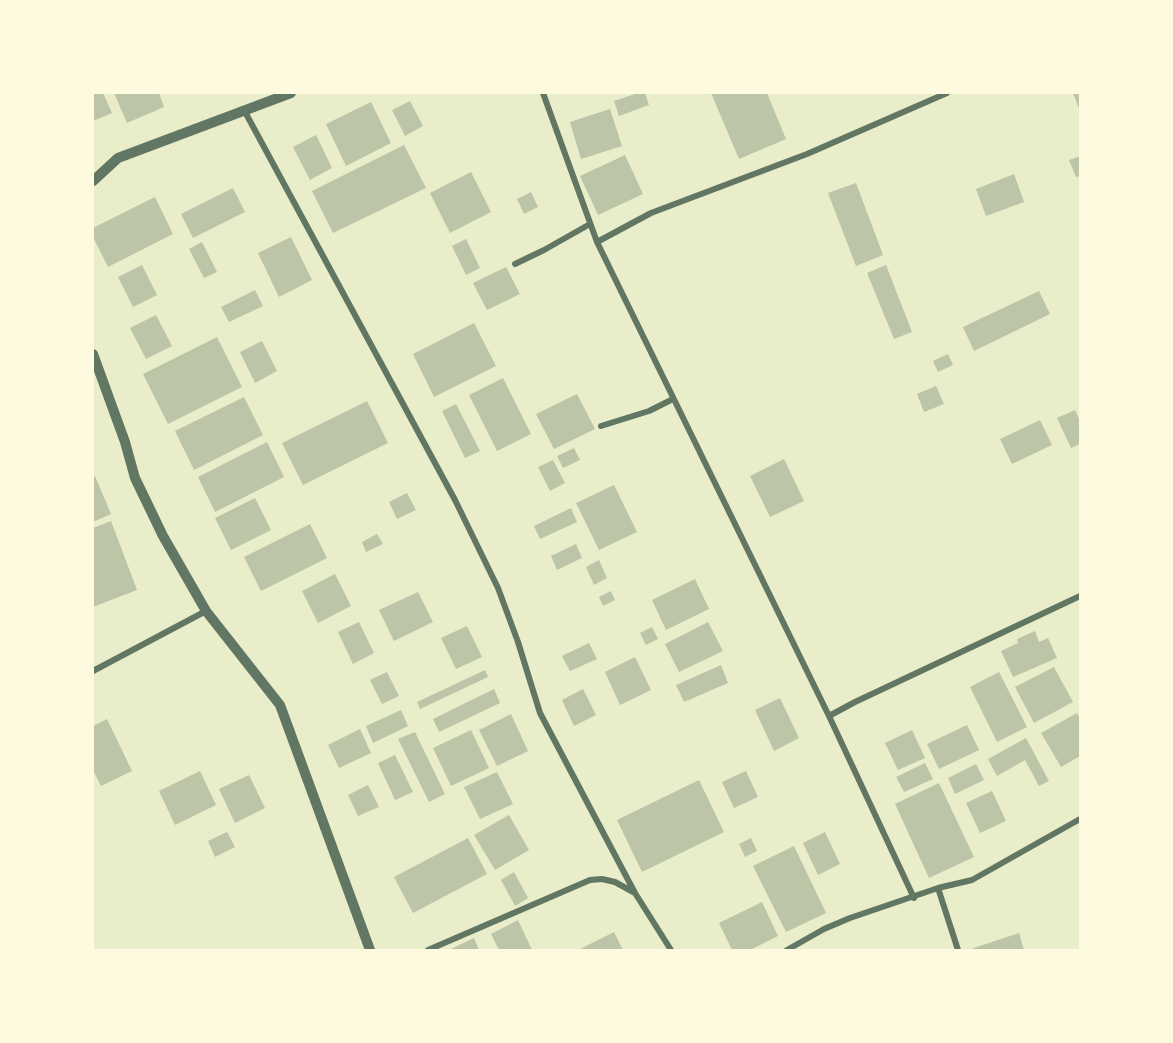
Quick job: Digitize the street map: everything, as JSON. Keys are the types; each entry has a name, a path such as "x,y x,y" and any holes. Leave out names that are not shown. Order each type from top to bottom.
{"street":[{"path":"93,181 118,158 291,93"},
{"path":"543,93 597,242 829,716 914,898"},
{"path":"597,242 651,213 807,154 947,93"},
{"path":"244,109 455,500 498,588 540,713 635,893 671,950"},
{"path":"515,264 590,224"},
{"path":"93,354 125,442 135,478 163,536 206,611 280,705 370,950"},
{"path":"601,426 649,411 673,399"},
{"path":"829,716 1080,596"},
{"path":"93,671 206,611"},
{"path":"787,950 824,929 850,918 938,888 972,880 1080,819"},
{"path":"428,950 590,880 602,879 615,882 635,893"},
{"path":"938,888 958,950"}],"building":[{"path":"93,93 103,93 112,113 93,121"},
{"path":"114,93 159,93 164,107 127,123"},
{"path":"645,93 649,105 619,116 614,101"},
{"path":"711,93 767,93 786,139 739,159"},
{"path":"1073,93 1080,93 1080,111"},
{"path":"410,101 423,126 405,136 392,110"},
{"path":"371,102 391,143 346,166 326,124"},
{"path":"610,109 622,146 581,159 570,122"},
{"path":"316,135 332,168 310,180 293,147"},
{"path":"404,145 426,188 333,233 312,191"},
{"path":"625,155 643,194 598,215 580,176"},
{"path":"1080,156 1080,176 1076,177 1069,160"},
{"path":"471,172 491,212 450,233 430,193"},
{"path":"1014,174 1024,202 986,216 976,189"},
{"path":"856,183 883,255 856,266 828,193"},
{"path":"233,188 245,212 193,238 181,214"},
{"path":"531,192 538,207 524,214 517,199"},
{"path":"155,197 173,234 108,267 93,237 93,228"},
{"path":"291,237 312,280 279,297 258,253"},
{"path":"466,239 480,268 466,275 452,246"},
{"path":"202,242 217,272 204,278 189,249"},
{"path":"142,265 157,295 133,307 118,277"},
{"path":"886,265 912,332 894,339 867,273"},
{"path":"506,267 520,294 487,310 473,283"},
{"path":"255,290 263,306 229,322 221,307"},
{"path":"1039,291 1050,314 974,351 963,327"},
{"path":"156,315 172,346 146,359 130,328"},
{"path":"474,323 496,366 434,397 413,354"},
{"path":"217,337 242,387 168,424 143,374"},
{"path":"262,341 277,371 255,383 240,352"},
{"path":"948,354 953,365 938,372 933,361"},
{"path":"503,378 531,434 497,451 469,395"},
{"path":"936,386 944,404 924,412 917,394"},
{"path":"577,394 595,429 554,449 536,414"},
{"path":"244,397 263,435 194,470 175,431"},
{"path":"367,401 388,443 303,485 282,443"},
{"path":"456,404 480,451 465,458 442,411"},
{"path":"1075,410 1080,421 1080,444 1071,448 1057,418"},
{"path":"1040,420 1052,445 1012,464 1000,439"},
{"path":"267,442 284,477 215,512 198,477"},
{"path":"574,448 580,460 563,468 557,456"},
{"path":"784,459 804,501 770,517 750,476"},
{"path":"553,460 565,483 550,491 538,467"},
{"path":"95,476 111,514 93,522 93,477"},
{"path":"614,485 637,532 599,550 576,503"},
{"path":"407,493 416,510 397,519 389,502"},
{"path":"255,498 271,530 231,550 215,518"},
{"path":"571,508 577,522 540,539 534,526"},
{"path":"111,521 137,590 93,607 93,528"},
{"path":"310,524 327,558 261,591 244,557"},
{"path":"377,534 383,544 366,552 362,542"},
{"path":"576,544 582,558 557,570 551,556"},
{"path":"599,560 607,578 594,585 586,567"},
{"path":"335,574 351,606 318,623 302,591"},
{"path":"695,579 709,609 666,630 652,600"},
{"path":"611,591 615,600 603,606 599,597"},
{"path":"418,592 433,622 394,641 379,610"},
{"path":"359,622 374,653 353,664 338,632"},
{"path":"708,622 723,651 679,672 665,644"},
{"path":"467,626 482,657 456,669 441,638"},
{"path":"652,627 658,639 646,645 640,633"},
{"path":"1035,631 1039,642 1048,638 1057,658 1013,677 1001,651 1018,643 1017,639"},
{"path":"589,643 597,659 570,671 562,656"},
{"path":"635,657 651,690 620,705 605,672"},
{"path":"721,665 728,683 684,702 676,685"},
{"path":"1054,667 1073,702 1034,723 1015,687"},
{"path":"485,670 488,677 420,709 417,702"},
{"path":"387,672 399,696 382,704 370,680"},
{"path":"999,672 1027,727 997,742 970,687"},
{"path":"494,689 500,703 439,732 433,719"},
{"path":"583,689 596,715 574,726 562,700"},
{"path":"780,698 799,738 774,751 755,710"},
{"path":"401,710 408,726 373,743 366,726"},
{"path":"1077,713 1080,718 1080,756 1061,767 1041,733"},
{"path":"511,714 528,751 497,766 479,730"},
{"path":"107,719 132,771 101,786 93,770 93,726"},
{"path":"967,725 979,750 939,769 927,744"},
{"path":"360,729 371,753 339,768 328,745"},
{"path":"471,730 489,768 451,786 433,748"},
{"path":"912,730 925,758 898,770 885,743"},
{"path":"415,732 445,794 429,802 398,739"},
{"path":"1026,738 1049,781 1039,786 1025,760 997,776 988,759"},
{"path":"395,755 413,792 395,800 378,763"},
{"path":"925,763 933,779 904,792 896,777"},
{"path":"976,764 984,780 955,794 948,778"},
{"path":"200,771 216,805 175,825 159,791"},
{"path":"746,771 758,797 734,808 722,782"},
{"path":"497,772 513,804 480,819 464,787"},
{"path":"249,775 265,808 235,823 219,789"},
{"path":"699,780 724,832 642,872 617,820"},
{"path":"939,783 974,857 929,878 895,804"},
{"path":"368,785 379,807 358,816 348,795"},
{"path":"992,791 1006,821 980,833 966,803"},
{"path":"509,815 529,850 495,870 474,835"},
{"path":"227,832 235,847 215,857 208,841"},
{"path":"825,832 840,864 818,875 803,843"},
{"path":"468,838 487,874 413,913 394,877"},
{"path":"751,838 757,851 745,857 739,844"},
{"path":"794,846 826,913 786,932 753,866"},
{"path":"514,872 528,898 515,906 501,880"},
{"path":"762,902 778,936 750,950 732,950 719,923"},
{"path":"518,920 532,950 499,950 491,934"},
{"path":"614,932 623,950 578,950"},
{"path":"1019,933 1024,950 968,950"},
{"path":"474,938 479,950 449,950"}]}
